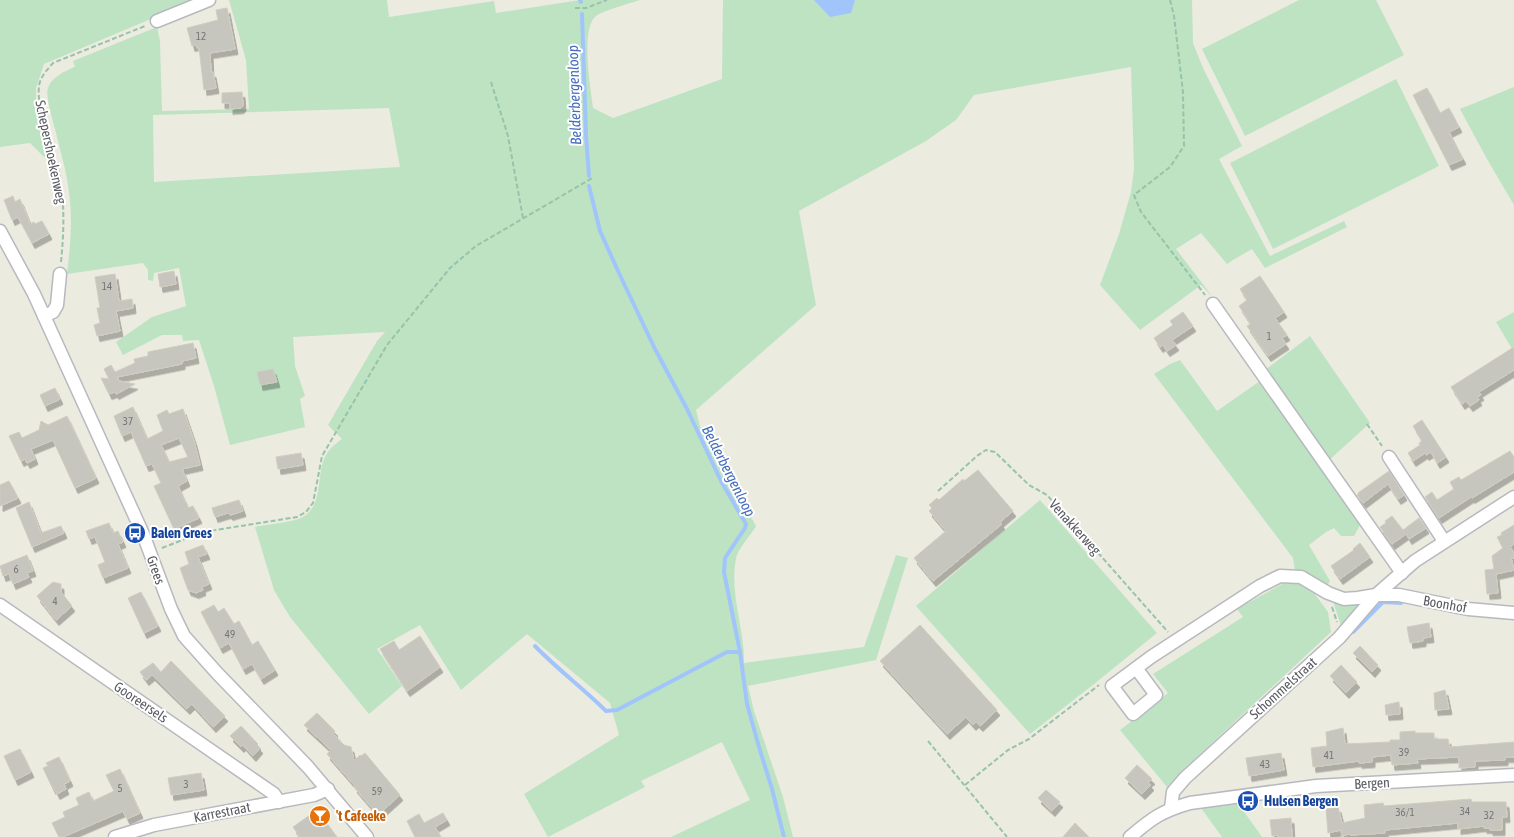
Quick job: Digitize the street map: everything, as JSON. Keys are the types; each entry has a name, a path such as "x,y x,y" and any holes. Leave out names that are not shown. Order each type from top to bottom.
{"street":[{"path":"157,21 209,0"},
{"name":"Grees","path":"0,230 44,316 143,534 171,609 184,636 200,656 308,767 367,837"},
{"path":"44,316 52,312 57,305 60,274"},
{"path":"1213,304 1402,573"},
{"path":"1389,457 1444,541"},
{"name":"Schommelstraat","path":"1171,808 1173,792 1184,778 1339,638 1376,595 1415,561 1514,497"},
{"path":"1136,668 1260,586 1280,576 1301,577 1328,593 1344,599 1376,595"},
{"name":"Boonhof","path":"1376,595 1399,595 1468,609 1514,612"},
{"name":"Gooreersels","path":"0,605 274,794 278,802"},
{"name":"Bergen","path":"1171,808 1222,798 1316,786 1514,774"},
{"name":"Karrestraat","path":"116,837 154,825 314,796 328,789"},
{"path":"1130,837 1149,820 1171,808"}],"path":[{"path":"575,8 586,8 607,0"},
{"path":"1170,0 1174,16 1183,92 1184,146 1170,167 1134,195 1140,212 1213,304"},
{"name":"Schepershoekenweg","path":"60,274 64,229 63,201 59,173 41,109 39,86 43,75 53,63 157,21"},
{"path":"491,82 508,136 523,218"},
{"path":"150,552 203,532 297,517 306,512 313,503 322,456 387,345 450,268 476,246 594,178"},
{"path":"1367,424 1389,457"},
{"name":"Venakkerweg","path":"938,491 977,456 986,450 995,452 1029,485 1047,496 1177,641"},
{"path":"1328,593 1335,615 1339,638"},
{"path":"965,785 1008,750 1029,739 1105,681"},
{"path":"928,741 1007,837"}],"green space":[{"path":"0,0 196,0 44,64 36,88 36,102 54,167 30,143 0,147"},
{"path":"229,0 387,0 389,17 494,1 496,13 580,0 640,0 599,14 591,23 588,33 587,46 593,108 613,118 722,79 723,0 1192,0 1193,43 1203,68 1242,146 1219,159 1270,256 1344,221 1347,227 1265,268 1252,249 1227,264 1201,233 1176,249 1212,296 1201,285 1140,330 1100,285 1119,234 1131,192 1134,169 1131,67 974,95 956,120 926,141 799,211 816,305 696,410 700,426 756,526 737,555 734,572 744,663 864,647 896,555 908,558 876,660 748,686 754,711 783,797 793,837 671,837 750,800 722,742 641,781 645,787 548,837 524,794 619,735 610,703 527,634 461,690 420,625 377,649 402,686 369,714 290,617 274,590 255,527 291,521 309,513 317,498 326,455 342,439 328,425 377,341 385,332 293,337 295,366 305,396 300,399 305,427 230,445 199,340 183,341 182,335 162,335 123,355 116,342 152,317 186,306 179,268 154,273 153,281 148,280 148,270 143,263 67,274 71,213 65,169 48,102 47,91 52,81 63,72 75,67 73,61 157,27 160,41 162,111 249,109 246,60","holes":["389,108 400,167 154,182 153,115"]},
{"path":"1299,0 1376,0 1404,55 1245,136 1202,49"},
{"path":"1396,79 1439,166 1273,249 1230,163"},
{"path":"1514,87 1514,205 1460,109"},
{"path":"1514,312 1514,352 1496,322"},
{"path":"1310,336 1370,423 1327,462 1265,370"},
{"path":"1180,360 1217,411 1260,381 1360,525 1354,536 1341,536 1334,528 1309,545 1330,581 1326,588 1295,571 1293,558 1154,374"},
{"path":"1040,500 1157,633 1030,734 916,606"},
{"path":"1298,582 1314,593 1328,612 1331,632 1167,787 1120,730 1168,693 1153,674 1243,617 1237,609 1284,583"},
{"path":"1335,602 1362,603 1341,626"},
{"path":"1237,802 1262,837 1222,837 1201,808"}],"water":[{"path":"814,0 855,0 851,13 830,17"}],"building":[{"path":"227,8 235,49 210,53 211,72 213,72 216,88 204,90 199,48 197,48 197,45 192,46 187,28 218,20 216,10"},
{"path":"1427,88 1440,113 1449,108 1459,127 1449,132 1463,159 1449,165 1413,95"},
{"path":"242,92 243,106 241,108 230,109 230,103 222,103 222,93"},
{"path":"13,196 15,202 20,199 30,224 42,221 49,234 32,243 18,217 12,220 4,200"},
{"path":"174,271 176,284 160,287 158,274"},
{"path":"115,274 119,301 132,299 133,308 116,311 120,331 97,336 94,325 100,323 97,308 100,308 95,277"},
{"path":"1260,276 1284,312 1275,318 1287,335 1282,338 1286,344 1268,356 1247,326 1251,324 1239,306 1247,300 1240,289"},
{"path":"1183,312 1193,326 1172,340 1176,345 1167,351 1163,345 1160,347 1154,338 1173,325 1170,321"},
{"path":"193,343 196,358 182,361 182,364 117,377 119,381 135,384 116,394 115,392 109,394 101,378 109,379 104,369 111,365 115,372 135,363 134,359 148,356 148,352"},
{"path":"1514,347 1514,370 1479,392 1481,395 1477,397 1479,400 1470,406 1466,401 1462,404 1451,387"},
{"path":"273,369 277,382 260,385 257,372"},
{"path":"55,388 60,399 45,406 40,395"},
{"path":"133,407 147,439 163,431 157,415 167,410 169,414 183,409 200,465 182,469 187,481 178,486 188,508 193,506 199,518 174,529 154,486 161,483 152,464 146,466 131,432 122,436 114,416","holes":["179,438 188,457 169,462 161,445"]},
{"path":"67,416 96,478 75,488 53,440 31,449 35,459 27,463 25,459 21,461 9,436 19,432 22,438 39,430 41,421 48,425"},
{"path":"1422,420 1446,457 1437,463 1431,452 1426,455 1425,453 1413,461 1408,453 1420,445 1419,443 1422,441 1413,426"},
{"path":"1510,451 1514,457 1514,472 1439,518 1425,497 1432,492 1437,500 1454,489 1450,482 1459,477 1461,480"},
{"path":"301,453 303,465 278,469 276,457"},
{"path":"978,470 1013,511 1000,522 1002,524 933,581 914,558 946,531 929,511 932,508 929,505 937,498 939,500 963,479 964,481"},
{"path":"1389,471 1404,495 1398,499 1388,484 1363,503 1357,495 1358,493"},
{"path":"9,481 18,498 0,506 0,485"},
{"path":"239,500 243,511 215,517 212,508"},
{"path":"29,502 41,533 61,526 64,533 32,547 16,508"},
{"path":"1392,516 1403,530 1419,518 1426,528 1409,539 1406,534 1392,544 1380,527"},
{"path":"109,523 113,533 118,531 123,542 118,544 128,568 103,578 98,565 105,562 95,537 89,539 86,531"},
{"path":"1514,525 1514,544 1510,547 1514,553 1514,558 1511,558 1514,570 1496,574 1498,593 1487,594 1485,570 1494,569 1492,556 1503,548 1497,537"},
{"path":"1360,543 1370,557 1340,579 1331,566 1354,550"},
{"path":"203,545 207,554 198,557 209,584 202,587 203,590 196,593 188,590 180,568 189,564 185,552"},
{"path":"27,555 33,571 27,573 29,577 13,584 9,574 3,576 0,566"},
{"path":"53,582 61,584 61,592 72,606 56,620 37,596"},
{"path":"141,592 158,626 144,633 128,598"},
{"path":"214,605 218,612 224,608 234,624 239,621 252,645 258,641 275,670 261,679 252,664 243,669 229,643 220,648 201,612"},
{"path":"1429,623 1431,637 1423,638 1423,641 1410,643 1407,627"},
{"path":"920,625 997,710 980,726 976,722 973,725 966,717 947,734 880,661"},
{"path":"420,636 440,667 407,691 380,649 394,641 399,650"},
{"path":"1360,646 1378,665 1372,672 1353,653"},
{"path":"171,661 225,716 213,727 192,704 187,709 152,675 146,680 140,672 153,663 161,672"},
{"path":"1341,665 1357,682 1346,693 1330,676"},
{"path":"1445,690 1449,709 1435,710 1434,693"},
{"path":"1399,702 1400,714 1386,715 1385,705"},
{"path":"317,713 335,731 333,733 344,745 351,747 354,761 365,753 400,795 378,815 327,754 331,750 304,725"},
{"path":"241,726 260,748 253,756 243,745 241,747 230,736"},
{"path":"1343,728 1345,744 1390,742 1390,740 1400,740 1400,732 1415,731 1415,733 1434,733 1434,739 1448,739 1450,747 1514,742 1514,757 1505,757 1505,760 1475,761 1475,767 1459,768 1459,757 1417,759 1418,763 1392,765 1391,755 1372,757 1372,762 1359,763 1359,761 1313,767 1311,748 1327,746 1326,732"},
{"path":"20,749 31,772 15,780 4,756"},
{"path":"1281,753 1284,770 1249,776 1246,758"},
{"path":"59,757 70,781 64,784 66,789 57,794 43,768 48,766 46,763"},
{"path":"1137,765 1152,779 1148,782 1151,785 1142,794 1125,778"},
{"path":"120,769 140,813 127,819 123,811 63,837 59,837 52,823 65,817 63,812 79,805 76,798 89,792 93,801 114,791 106,775"},
{"path":"201,773 204,790 171,795 168,778"},
{"path":"1046,790 1060,802 1052,811 1038,798"},
{"path":"1471,799 1472,802 1506,802 1507,817 1502,817 1502,830 1490,830 1490,828 1484,828 1484,826 1458,829 1458,823 1385,830 1385,833 1349,834 1342,836 1341,830 1328,833 1326,809 1338,807 1342,823 1365,818 1364,805 1383,803 1384,806"},
{"path":"317,810 337,837 300,837 293,827"},
{"path":"443,813 447,820 435,827 441,837 415,837 407,821 419,814 424,823"},
{"path":"1291,818 1292,837 1272,836 1270,820"},
{"path":"1075,823 1089,837 1063,837"}],"waterway":[{"name":"Belderbergenloop","path":"582,14 589,176"},
{"name":"Belderbergenloop","path":"589,186 600,231 618,271 721,481 746,524 725,558 724,572 740,652 747,704 784,837"},
{"path":"1353,632 1383,602 1401,603"},
{"path":"535,646 606,711 617,710 727,652 740,652"}],"place":[{"name":"Balen Grees","path":"135,533"},
{"name":"Hulsen Bergen","path":"1248,801"},
{"name":"'t Cafeeke","path":"320,816"}]}
